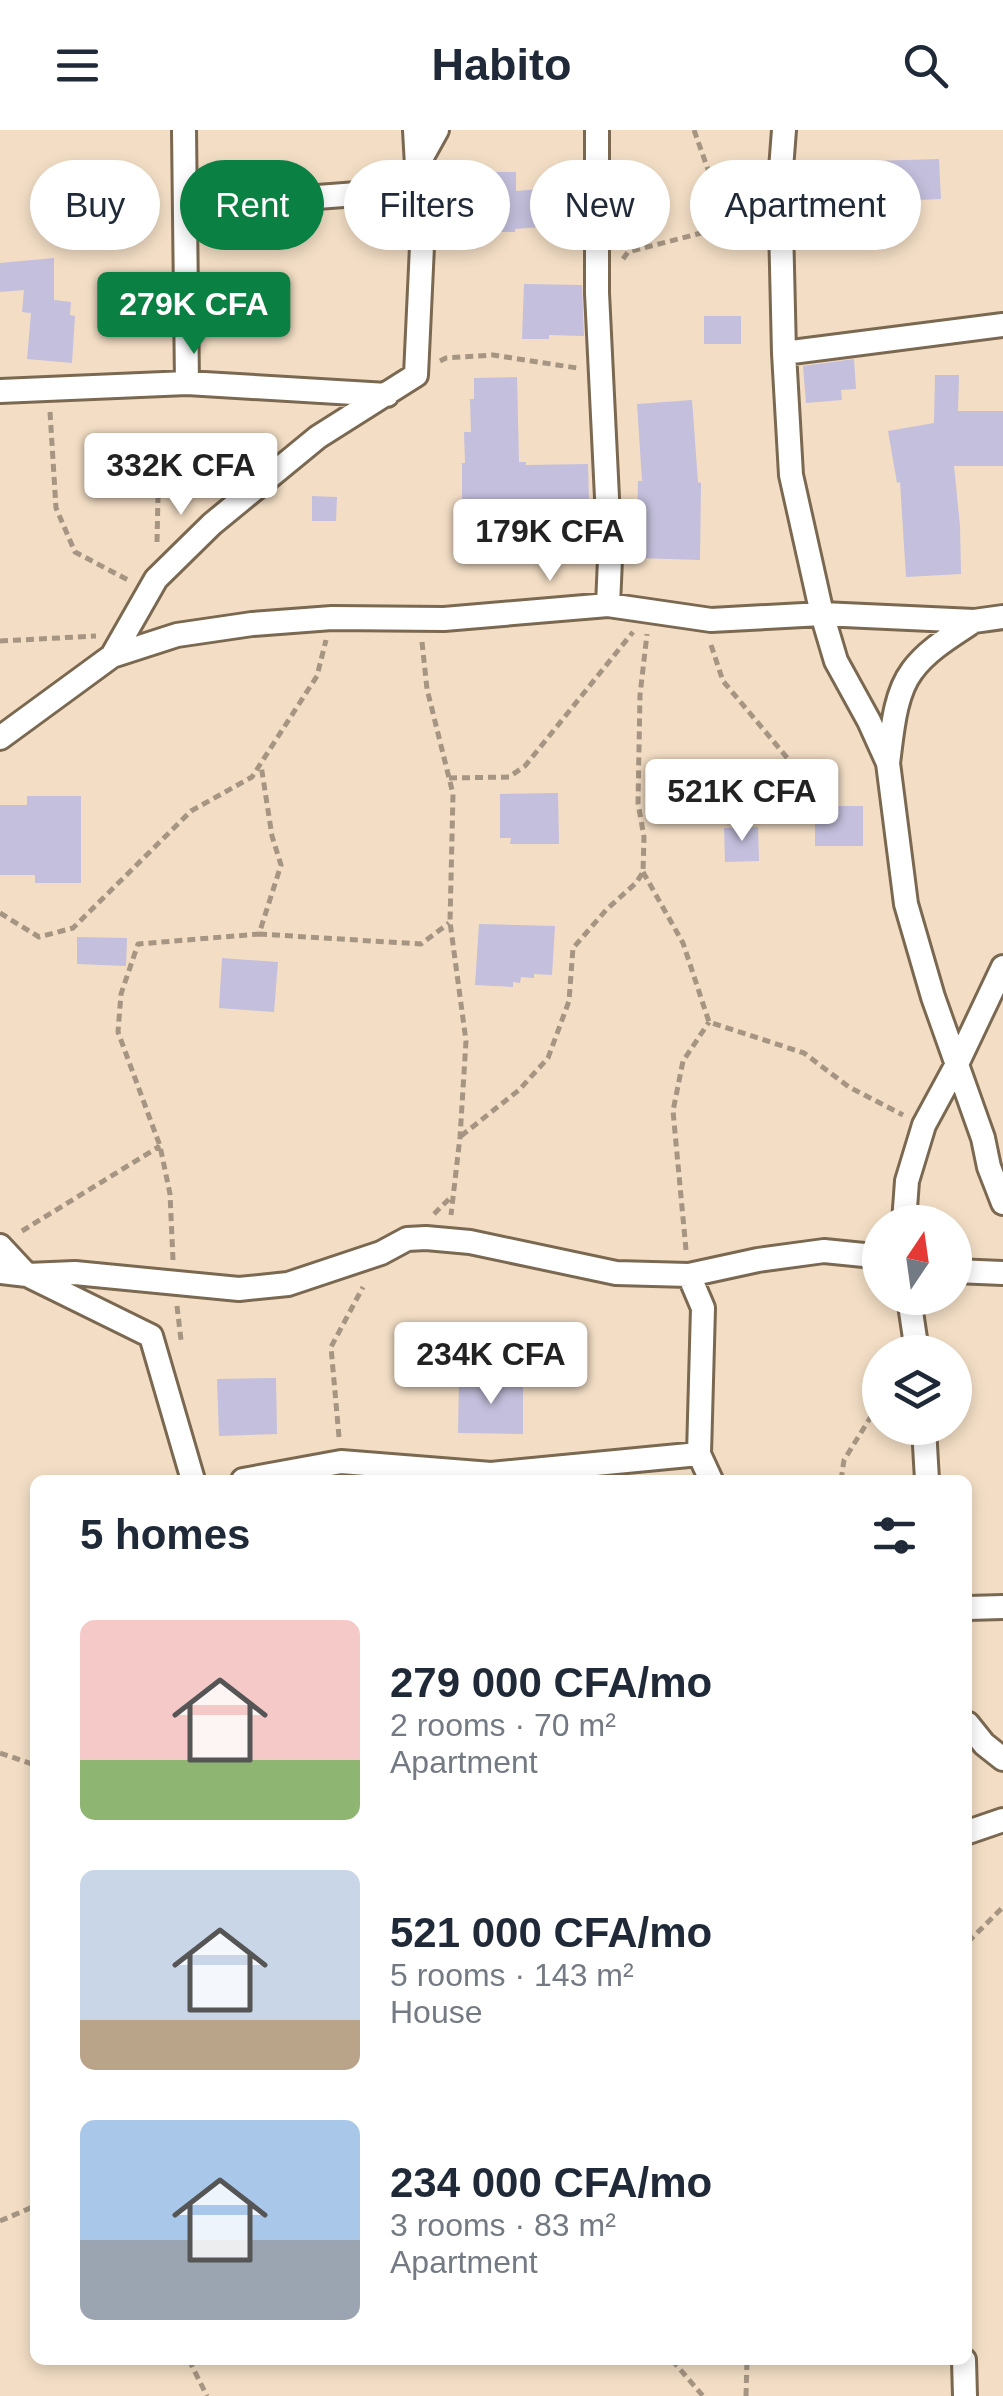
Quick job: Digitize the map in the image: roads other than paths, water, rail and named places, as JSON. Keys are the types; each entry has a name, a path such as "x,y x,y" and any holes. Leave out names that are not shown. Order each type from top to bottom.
{"street":[{"path":"184,130 184,160"},
{"path":"415,130 417,160"},
{"path":"420,160 437,130"},
{"path":"597,130 598,293 610,559 608,605"},
{"path":"784,130 780,182 791,475 836,661 870,721 888,763 906,904 956,1066 993,1134 988,1167 1003,1203"},
{"path":"185,250 187,382"},
{"path":"112,656 153,585 212,524 318,438 416,376 422,250"},
{"path":"784,354 1003,324"},
{"path":"0,391 187,382 387,395"},
{"path":"0,738 112,656 176,634 252,624 332,618 420,619 608,605 711,620 822,614 974,621 1003,617"},
{"path":"888,763 902,690 912,670 974,621"},
{"path":"905,1205 907,1181 924,1125 1003,966"},
{"path":"0,1272 75,1273 238,1289 288,1284 408,1240 470,1242 616,1273 689,1275 824,1251 862,1255"},
{"path":"7,1241 27,1275 150,1336 192,1475"},
{"path":"972,1272 1003,1273"},
{"path":"689,1275 703,1308 699,1454 709,1475"},
{"path":"925,1445 927,1475"},
{"path":"271,1475 341,1462 491,1474 699,1454"},
{"path":"972,1608 1003,1607"},
{"path":"972,1729 1003,1760"},
{"path":"972,1832 1003,1820"},
{"path":"964,2365 965,2396"}]}
